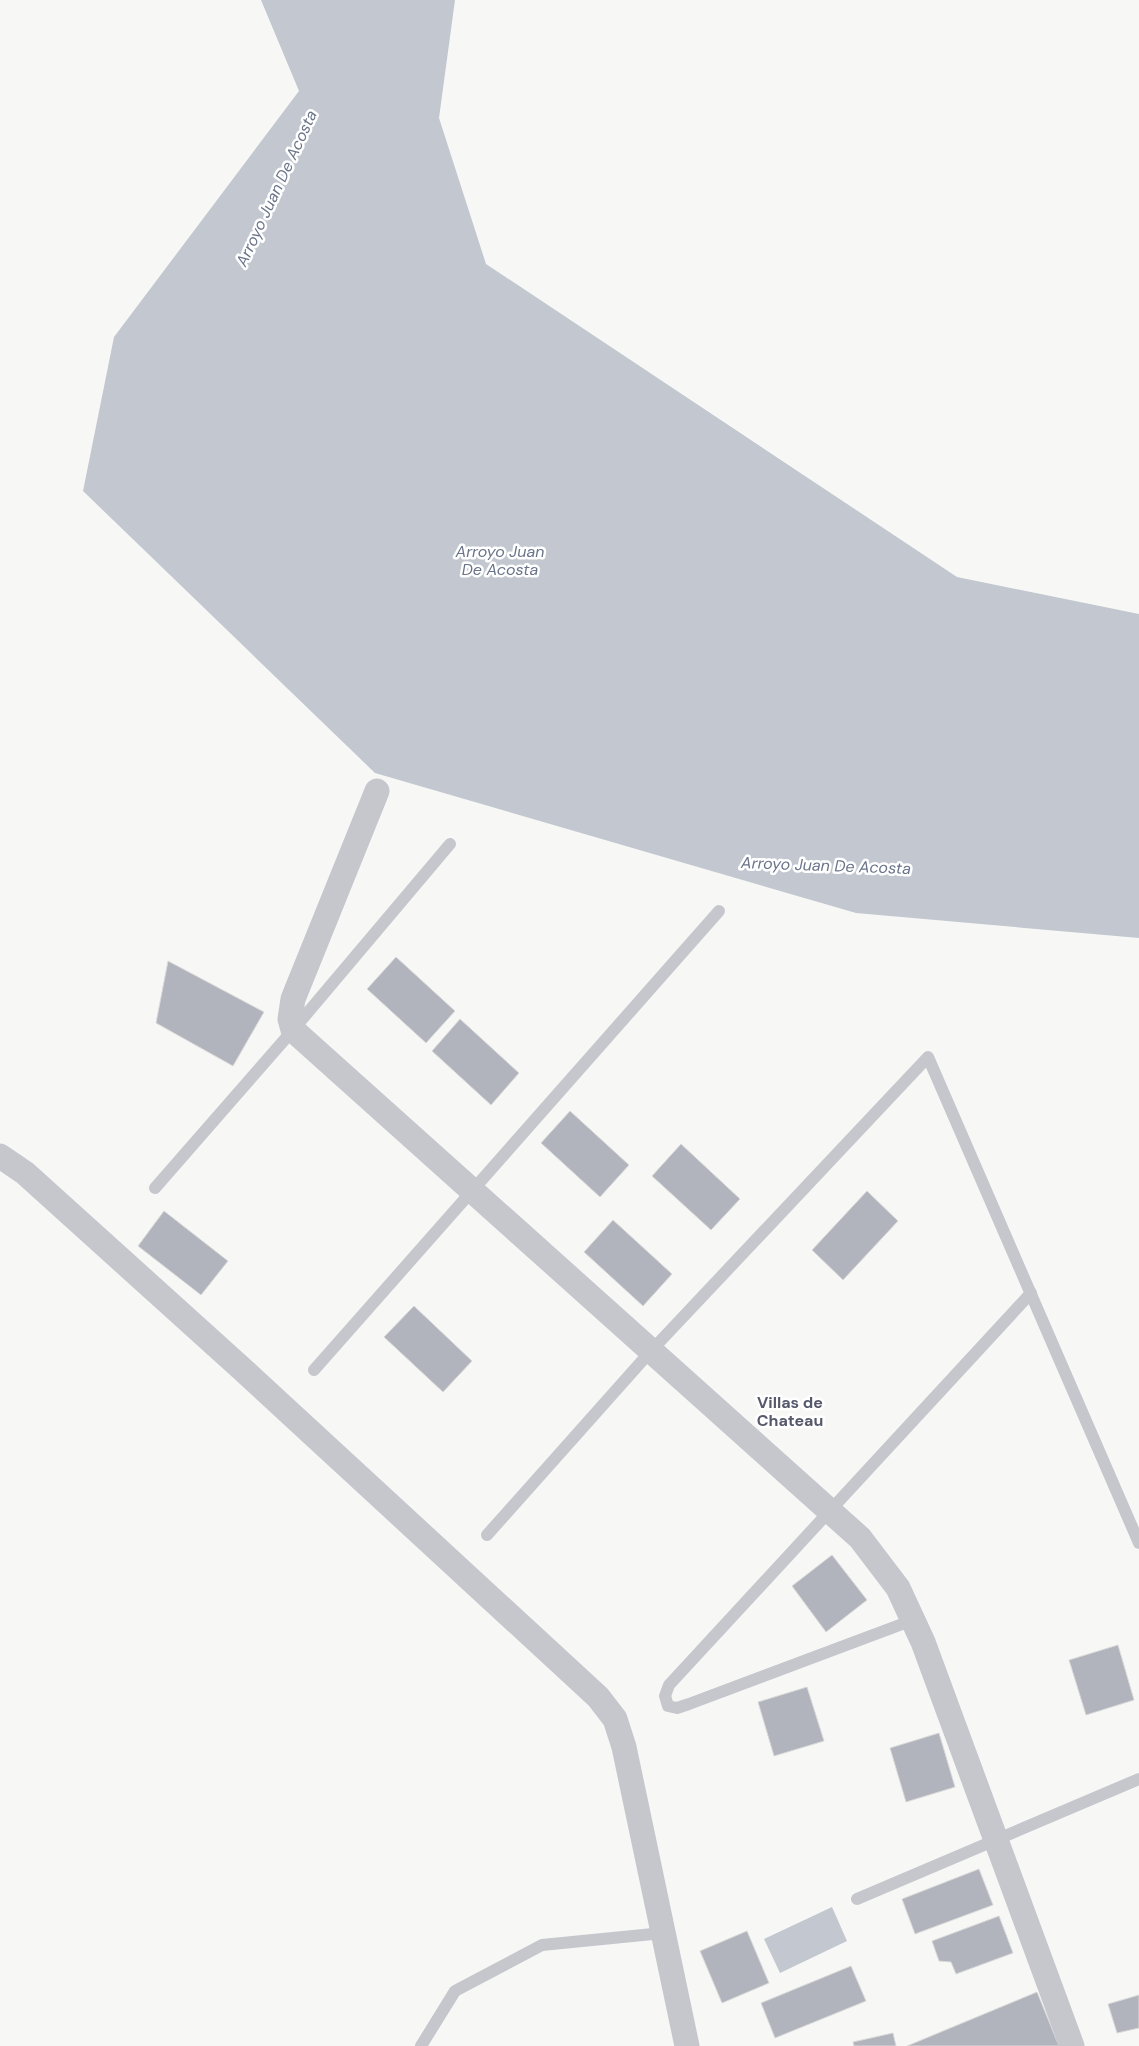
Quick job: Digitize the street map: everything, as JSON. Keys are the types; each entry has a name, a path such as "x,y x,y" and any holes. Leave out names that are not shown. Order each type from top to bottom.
{"street":[{"path":"377,792 293,999 290,1019 293,1030 472,1189 650,1352 860,1538 898,1588 913,1620 1072,2046"},
{"path":"0,1156 24,1173 242,1368 598,1697 614,1719 624,1747 687,2046"}],"lane":[{"path":"155,1188 293,1030 450,844"},
{"path":"314,1370 719,911"},
{"path":"487,1535 650,1352 928,1057 1139,1543"},
{"path":"913,1620 689,1704 677,1708 668,1706 665,1696 670,1686 828,1511 1031,1293"},
{"path":"857,1899 1139,1780"},
{"path":"421,2046 455,1991 542,1945 662,1933"}],"water":[{"name":"Arroyo Juan De Acosta","path":"261,0 455,0 439,118 486,264 957,577 1139,614 1139,938 856,913 375,773 83,491 114,337 299,91"},
{"path":"832,1907 847,1941 780,1973 764,1939"}],"building":[{"path":"396,957 455,1011 426,1043 367,989"},
{"path":"168,961 264,1012 233,1066 156,1023"},
{"path":"460,1019 519,1073 491,1105 432,1051"},
{"path":"570,1111 629,1165 600,1197 541,1143"},
{"path":"681,1144 740,1199 711,1230 652,1176"},
{"path":"867,1191 898,1221 843,1280 812,1250"},
{"path":"164,1211 228,1261 201,1295 138,1246"},
{"path":"613,1220 672,1274 643,1306 584,1252"},
{"path":"414,1306 472,1361 443,1392 384,1337"},
{"path":"832,1555 867,1600 826,1632 792,1586"},
{"path":"1118,1645 1134,1700 1086,1715 1069,1660"},
{"path":"807,1687 824,1741 774,1756 758,1702"},
{"path":"939,1733 955,1787 906,1802 890,1748"},
{"path":"979,1869 993,1905 915,1934 902,1899"},
{"path":"999,1916 1013,1953 956,1974 951,1962 939,1961 932,1941"},
{"path":"747,1931 769,1983 722,2003 700,1951"},
{"path":"851,1966 866,2001 775,2038 761,2003"},
{"path":"1037,1992 1059,2046 907,2046"},
{"path":"1139,1995 1139,2028 1117,2033 1108,2004"},
{"path":"893,2033 896,2046 854,2046 853,2042"}],"district":[{"name":"Villas de Chateau","path":"790,1411"}]}
